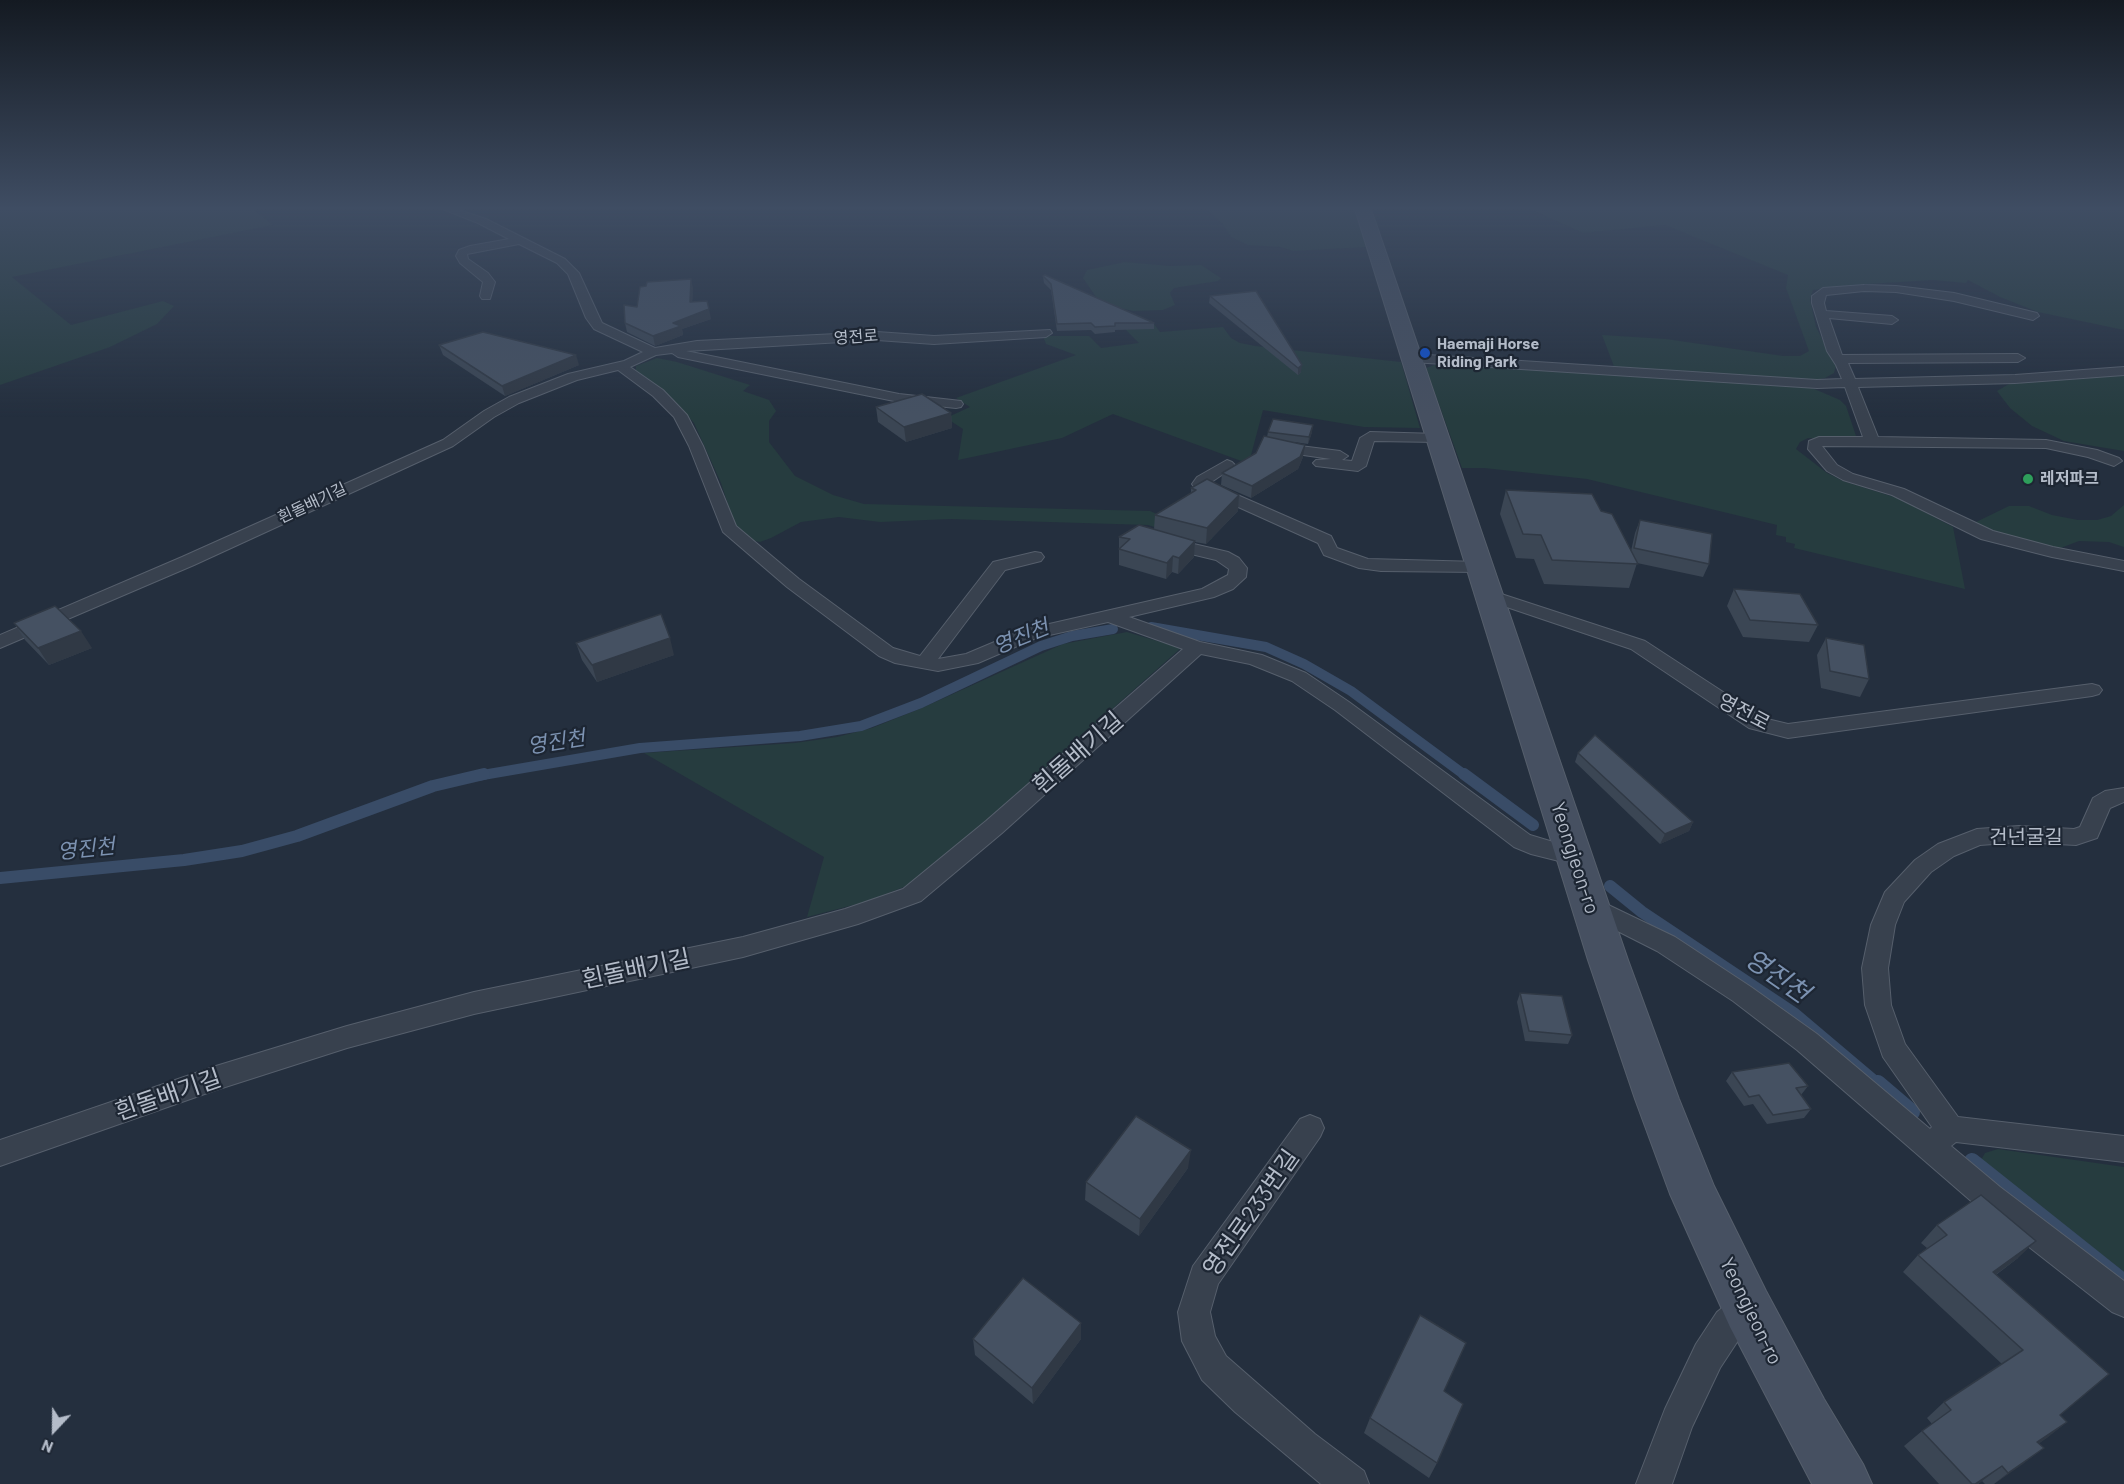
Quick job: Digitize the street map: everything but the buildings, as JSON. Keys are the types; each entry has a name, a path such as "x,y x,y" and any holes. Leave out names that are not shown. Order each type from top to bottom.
{"street":[{"name":"Yeongjeon-ro","path":"1386,278 1656,1099 1694,1194 1748,1310 1805,1418 1844,1484"}],"lane":[{"path":"486,278 489,282 486,296"},
{"path":"574,278 598,327 659,350 899,398 956,404"},
{"path":"1872,442 1850,383 1833,351 1818,296 1822,292 1880,288 1954,297 2034,316"},
{"path":"1822,314 1892,320"},
{"name":"영전로","path":"659,350 697,345 877,336 934,340 1046,333"},
{"name":"흰돌배기길","path":"0,642 188,561 448,442 514,400 573,377 623,365 659,350"},
{"path":"1412,358 1767,382 1850,383 2015,379 2124,371"},
{"path":"1838,359 2018,358"},
{"path":"623,365 624,369 658,393 680,416 696,446 729,528 793,583 868,640 902,659 938,665 971,659 1030,634 1208,593 1227,585 1237,577 1238,568 1233,562 1221,556 1147,537"},
{"path":"1320,463 1358,466 1370,435 1438,438"},
{"path":"2114,461 2092,453 2046,444 1819,441 1814,444 1815,449 1832,468 1848,477 1905,495 1987,535 2052,552 2124,566"},
{"path":"1268,446 1361,459"},
{"name":"영전로","path":"1227,465 1200,484 1325,540 1330,551 1365,564 1485,581 1638,645 1748,718 1771,728 1788,731 2092,690"},
{"path":"925,663 999,566 1035,557"},
{"path":"1108,615 1137,628 1197,647 1255,659 1299,677 1342,706 1522,841 1555,853 1575,857"},
{"name":"흰돌배기길","path":"0,1153 216,1078 348,1037 474,1003 743,947 849,917 912,895 986,834 1197,647"},
{"name":"건넌굴길","path":"2124,795 2113,796 2102,803 2090,832 2076,837 2019,834 1977,837 1946,850 1923,866 1894,898 1883,925 1875,968 1878,1005 1893,1049 1940,1138 1989,1197 2124,1301"},
{"name":"건넌굴길","path":"1591,907 1666,944 1742,994 1940,1138"},
{"name":"영전로233번길","path":"1310,1128 1204,1277 1194,1312 1199,1341 1214,1368 1294,1441 1352,1484"},
{"path":"1940,1138 2052,1139 2124,1149"},
{"path":"1654,1484 1677,1420 1708,1356 1730,1324 1748,1310"}],"green space":[{"path":"0,278 14,278 71,325 163,301 174,306 157,324 110,347 0,385"},
{"path":"1083,278 1221,278 1218,281 1174,288 1170,293 1175,305 1163,310 1133,311 1115,307 1096,297"},
{"path":"1787,278 2124,278 2124,330 2038,312 2000,297 1968,280 1966,283 1933,280 1851,285 1813,290 1810,299 1816,327 1836,366 1834,373 1825,378 1810,381 1615,369 1602,335 1666,339 1783,356 1800,356 1809,351 1786,288"},
{"path":"1151,320 1160,332 1223,327 1231,338 1240,343 1255,346 1401,362 1420,428 1364,427 1263,410 1250,459 1244,462 1113,414 1062,438 958,460 963,429 946,418 970,407 956,398 1076,355 1046,344 1043,336 1089,336 1101,348 1139,343 1125,329"},
{"path":"657,358 750,385 743,391 769,400 776,411 769,421 769,442 795,476 833,495 864,504 1150,511 1213,539 1200,541 1148,525 950,519 880,522 839,517 801,522 760,542 750,540 735,526 721,483 694,423 682,410 636,372 636,366"},
{"path":"1434,365 1534,368 1812,388 1840,400 1846,406 1857,439 1808,438 1800,442 1796,449 1827,473 1843,481 1897,498 1953,527 1965,589 1794,548 1795,544 1786,542 1786,537 1776,535 1777,525 1587,479 1484,468 1462,468 1426,368"},
{"path":"2124,374 2124,451 2064,441 2032,426 2010,408 1997,391 2009,384"},
{"path":"2124,505 2124,547 2109,542 2079,541 2058,549 1989,530 1976,522 2009,506 2029,506 2052,515 2078,520 2097,520 2111,516"},
{"path":"1127,632 1181,648 928,872 904,887 865,902 807,917 824,857 644,753 795,743 837,737 872,728 922,708 1063,644"},
{"path":"1998,1149 2124,1167 2124,1272 1981,1160 1985,1153"}],"waterway":[{"name":"영진천","path":"1151,627 1266,647 1304,664 1351,691 1466,776"},
{"name":"영진천","path":"477,776 640,748 800,736 861,726 921,703 1041,646 1072,636 1113,629"},
{"name":"영진천","path":"0,878 184,860 242,851 297,836 433,786 484,774"},
{"name":"영진천","path":"1464,774 1533,825"},
{"name":"영진천","path":"1610,886 1642,912 1795,1014 1879,1085"},
{"name":"영진천","path":"1878,1083 1912,1112"},
{"name":"영진천","path":"1972,1161 2124,1282"}],"place":[{"name":"Haemaji Horse Riding Park","path":"1425,353"},
{"name":"레저파크","path":"2028,479"}]}
